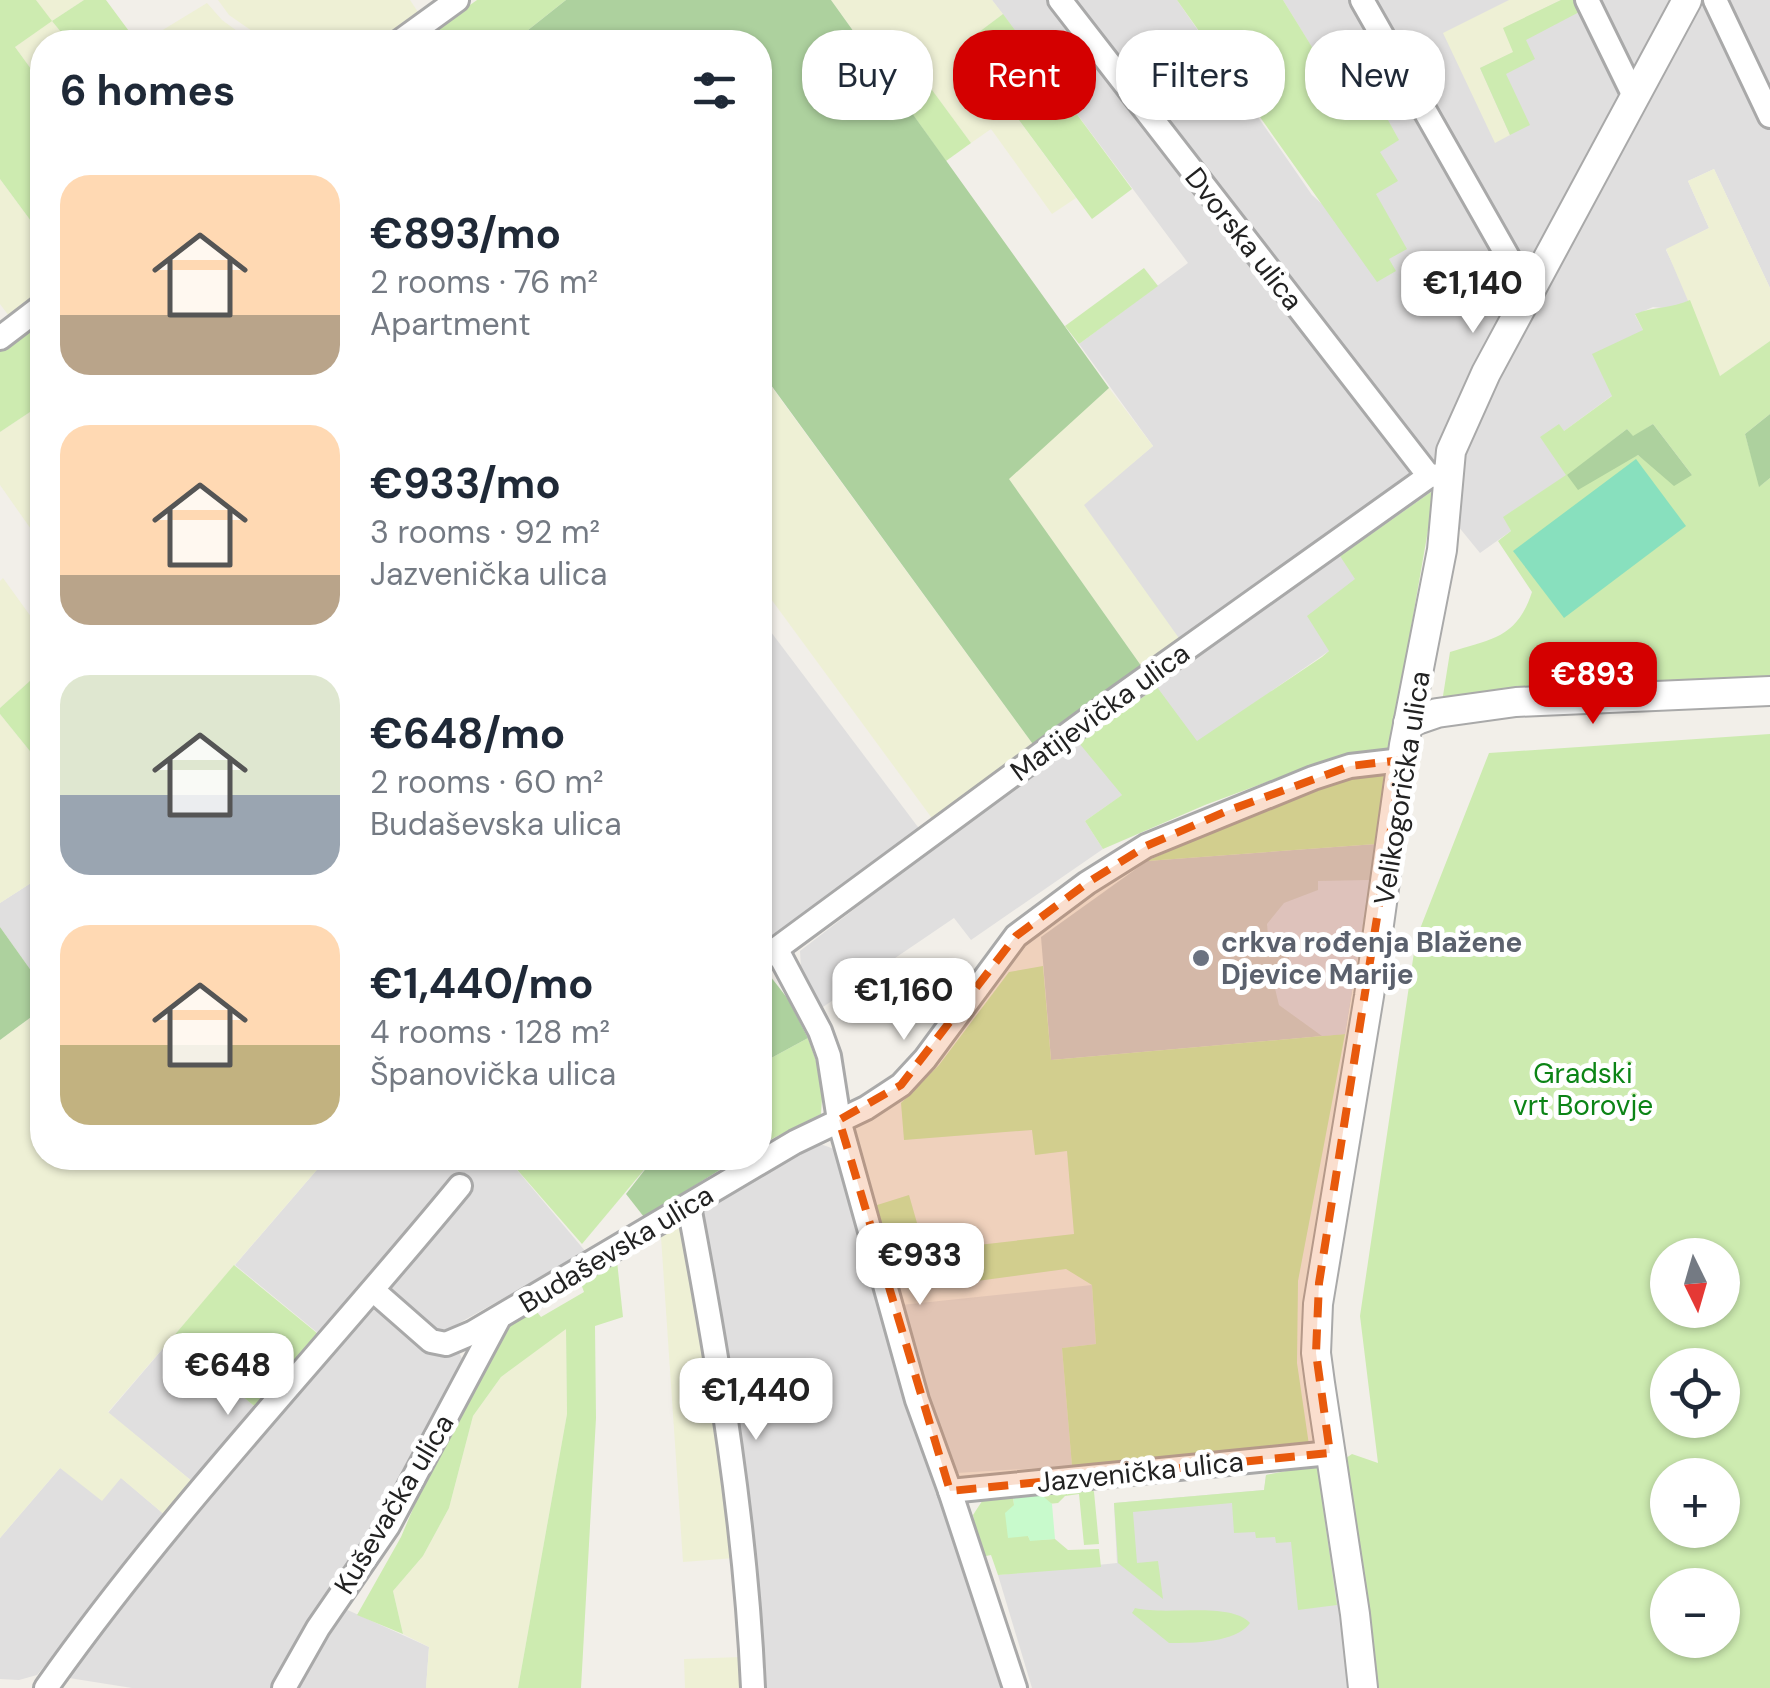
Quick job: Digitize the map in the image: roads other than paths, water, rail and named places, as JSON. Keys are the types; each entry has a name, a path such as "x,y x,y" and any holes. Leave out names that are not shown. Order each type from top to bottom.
{"street":[{"path":"416,30 457,0"},
{"name":"Dvorska ulica","path":"1060,0 1438,476"},
{"path":"1362,0 1529,294"},
{"path":"1587,0 1635,98"},
{"name":"Velikogorička ulica","path":"1363,1688 1316,1353 1320,1283 1372,978 1408,723 1442,550 1438,476 1529,294 1687,0"},
{"path":"1715,0 1770,116"},
{"path":"0,338 30,315"},
{"name":"Matijevička ulica","path":"772,954 1102,709 1438,476"},
{"path":"1408,723 1436,713 1516,702 1770,691"},
{"name":"Budaševska ulica","path":"772,1158 901,1085 935,1046 1016,936 1087,883 1146,846 1227,811 1350,766 1402,760"},
{"path":"772,960 820,1031 836,1085 839,1120 916,1400 1015,1688"},
{"name":"Budaševska ulica","path":"374,1291 439,1344 472,1334 752,1170"},
{"path":"46,1688 204,1482 374,1291 460,1186"},
{"path":"689,1206 738,1490 753,1688"},
{"name":"Kuševačka ulica","path":"284,1688 318,1628 388,1526 475,1358 500,1318"},
{"name":"Jazvenička ulica","path":"950,1490 1330,1453"}],"place":[{"name":"crkva rođenja Blažene Djevice Marije","path":"1201,958"}],"park label":[{"name":"Gradski vrt Borovje","path":"1583,1089"}]}
